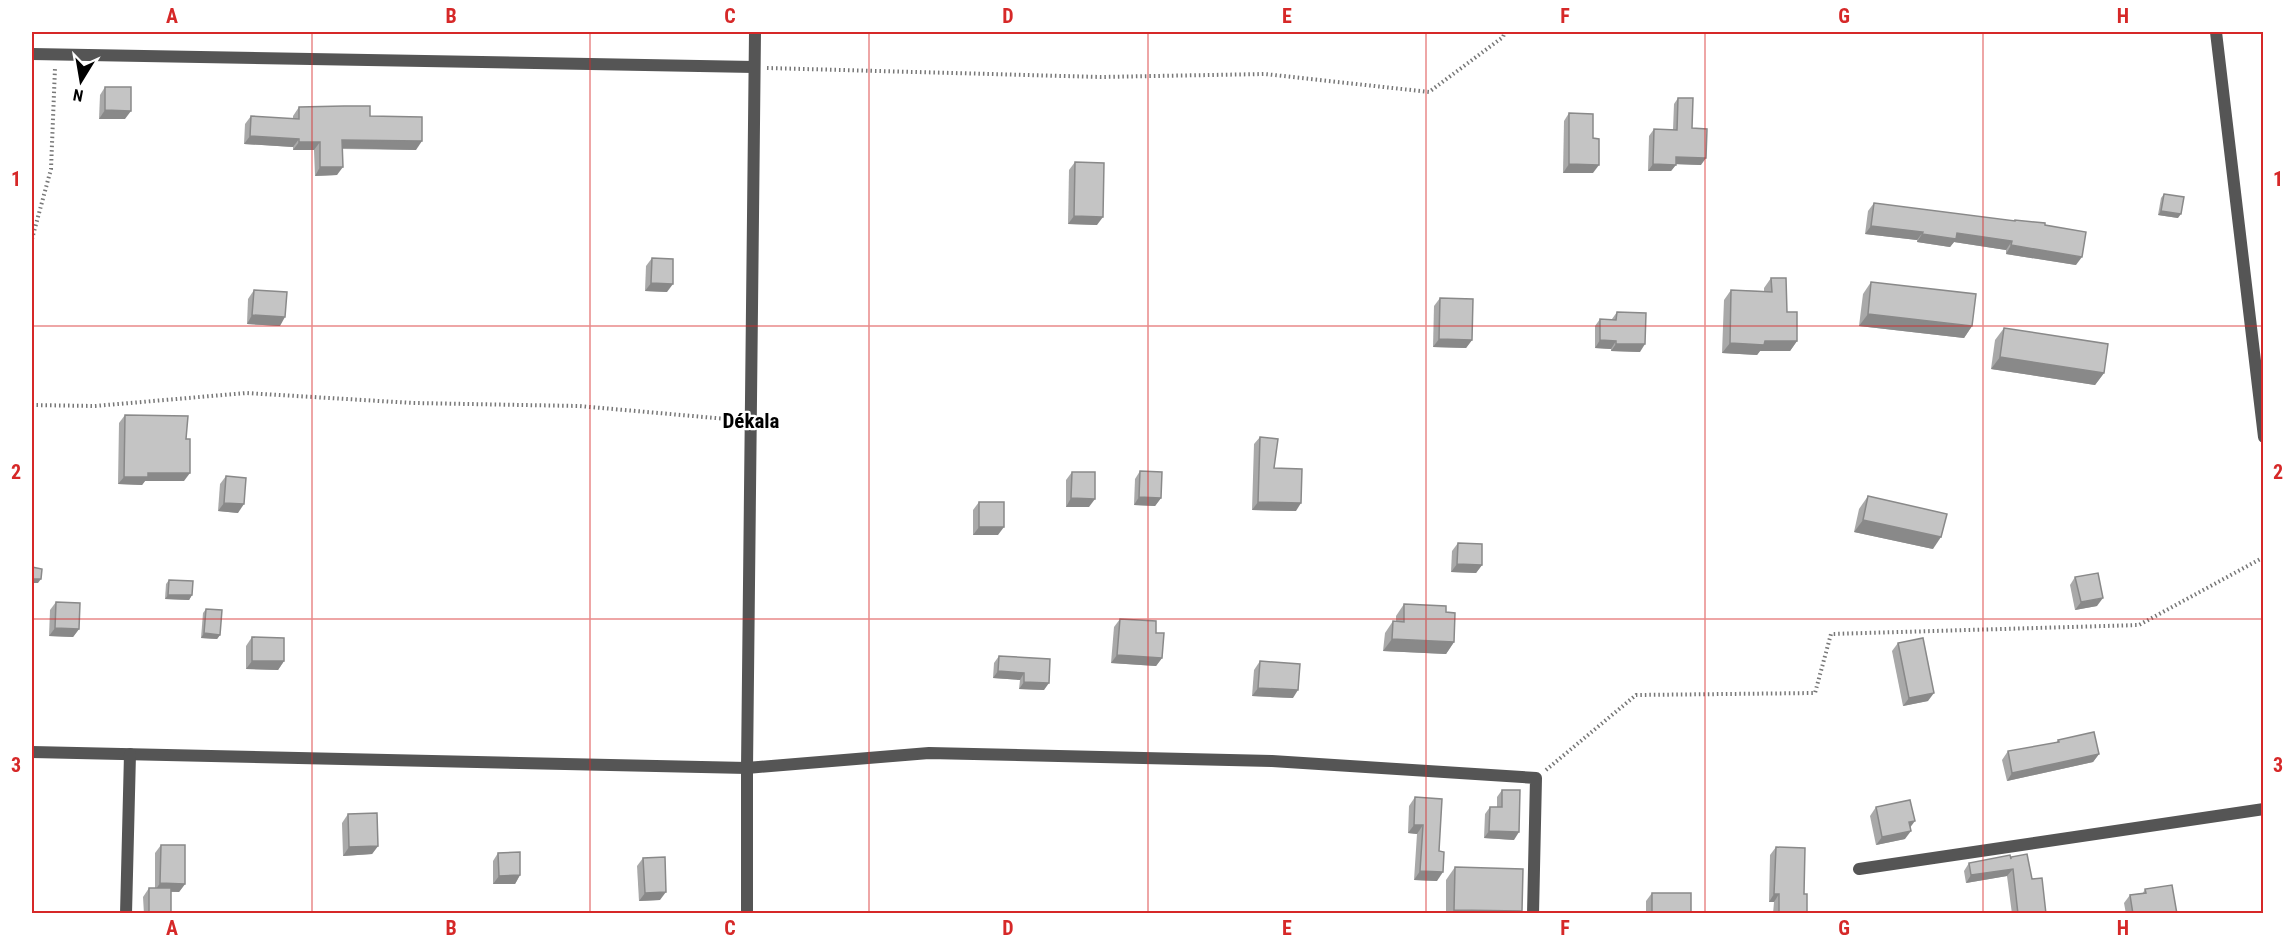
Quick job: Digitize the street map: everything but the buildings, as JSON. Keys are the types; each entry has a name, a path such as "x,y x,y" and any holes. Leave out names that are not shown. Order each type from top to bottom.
{"street":[{"path":"747,914 755,32"},
{"path":"2216,32 2264,437"},
{"path":"32,54 754,67"},
{"path":"32,752 747,768 929,753 1272,761 1536,778 1533,914"},
{"path":"126,914 130,754"},
{"path":"1859,869 2264,809"}],"path":[{"path":"754,67 1101,77 1265,74 1429,92 1503,37 1505,32"},
{"path":"32,239 51,169 55,55"},
{"path":"32,405 95,406 246,393 413,403 579,406 751,421"},
{"path":"1536,778 1636,695 1815,693 1831,634 2139,625 2264,557"}],"district":[{"name":"Dékala","path":"751,421"}]}
